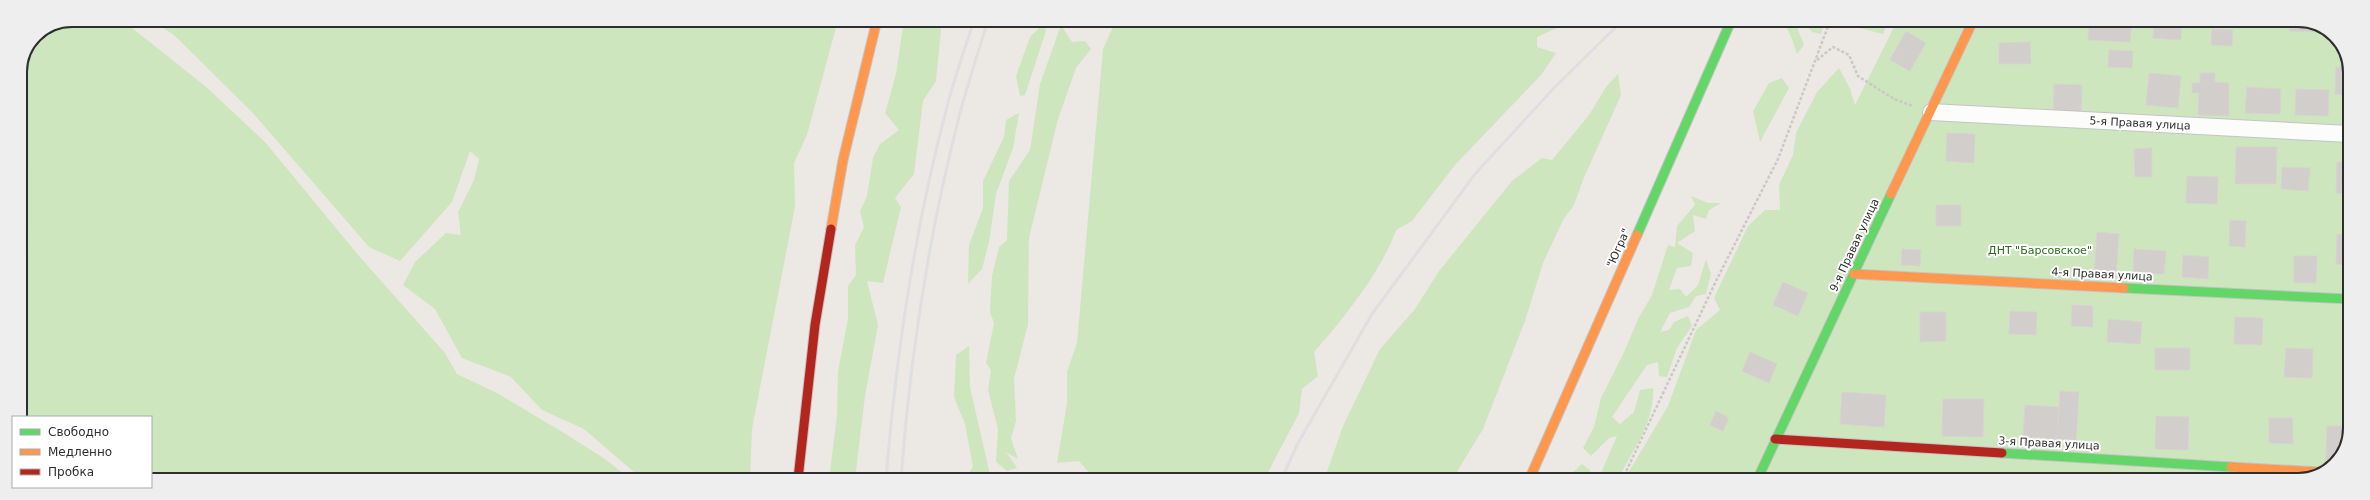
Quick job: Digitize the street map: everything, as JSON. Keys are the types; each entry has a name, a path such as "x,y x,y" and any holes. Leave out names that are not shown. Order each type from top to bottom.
{"main road":[{"path":"799,473 815,325 843,160 875,27"},
{"name":"\"Югра\"","path":"1532,473 1728,27"},
{"name":"9-я Правая улица","path":"1760,473 1970,27"},
{"name":"4-я Правая улица","path":"1854,274 2343,299"},
{"name":"3-я Правая улица","path":"1775,439 2311,471"}],"street":[{"name":"5-я Правая улица","path":"1931,112 2343,134"}],"path":[{"path":"1625,473 1716,282 1778,159 1828,27"},
{"path":"1816,61 1833,47 1849,55 1858,76 1894,99 1931,112"}],"green space":[{"path":"131,27 205,86 265,142 359,256 445,353 457,374 497,393 605,459 622,473 152,473 152,416 27,416 27,72 30,55 40,40 55,30 63,28"},
{"path":"162,27 836,27 807,135 794,163 795,207 752,429 750,473 635,473 584,429 542,410 511,377 462,358 435,309 403,285 415,262 446,233 461,235 458,212 474,180 479,159 470,151 452,202 400,261 369,247 253,113 174,35"},
{"path":"903,27 941,27 936,81 923,101 914,174 895,198 901,207 883,283 867,281 878,325 865,396 856,473 830,473 837,415 838,371 848,319 848,286 856,275 855,245 864,227 860,211 867,196 873,158 880,144 899,130 885,113 896,74"},
{"path":"1040,27 1045,27 1046,31 1025,95 1020,96 1016,76 1030,37"},
{"path":"1060,27 1062,27 1072,42 1085,41 1091,49 1076,68 1058,119 1029,238 1028,324 1014,379 1016,421 1011,438 1018,459 1006,452 1017,468 1007,471 996,462 998,429 988,390 991,370 986,363 994,323 990,312 992,276 999,247 1007,240 1009,181 1030,150 1040,84"},
{"path":"1113,27 1560,27 1537,37 1537,47 1556,53 1541,75 1455,165 1412,221 1396,230 1382,261 1372,278 1349,310 1314,352 1318,376 1302,389 1299,413 1268,473 1089,473 1079,461 1057,463 1067,403 1067,372 1077,343 1103,49"},
{"path":"1786,27 1797,27 1804,45 1797,54"},
{"path":"1808,27 1823,27 1821,34 1812,32"},
{"path":"1858,27 1886,27 1883,34"},
{"name":"ДНТ \"Барсовское\"","path":"1894,27 2298,27 2313,29 2326,36 2337,49 2343,69 2343,428 2340,445 2332,458 2326,464 2313,471 2298,473 1628,473 1668,406 1696,330 1720,310 1714,298 1748,226 1765,210 1780,210 1779,185 1793,155 1796,133 1817,92 1839,68 1850,89 1855,105"},
{"path":"1618,74 1621,95 1583,180 1574,205 1563,220 1543,263 1525,321 1483,429 1457,473 1326,473 1343,426 1380,349 1415,309 1439,271 1512,181 1542,158 1552,160 1589,115 1606,87"},
{"path":"1782,78 1789,88 1760,142 1753,111 1769,83"},
{"path":"1019,113 1013,148 996,194 989,242 982,269 968,284 969,245 983,208 983,181 1004,137 1006,120"},
{"path":"1691,196 1708,203 1721,203 1709,210 1706,219 1693,215 1695,231 1677,243 1693,253 1691,266 1677,268 1669,290 1680,289 1686,297 1698,285 1706,259 1711,274 1706,294 1696,296 1689,307 1670,313 1660,332 1669,330 1674,322 1688,316 1692,326 1677,348 1667,377 1659,376 1658,362 1647,365 1612,417 1620,424 1634,412 1640,390 1653,388 1653,400 1642,436 1622,473 1601,473 1617,436 1609,438 1591,456 1583,448 1594,427 1601,398 1625,350 1638,319 1652,295 1668,245 1675,247 1677,226 1695,205"},
{"path":"969,346 970,387 990,473 968,473 973,467 965,424 954,397 956,355"},
{"path":"1582,464 1590,470 1590,473 1572,473"}],"building":[{"path":"2089,27 2131,27 2130,42 2088,40"},
{"path":"2154,27 2182,27 2181,40 2153,38"},
{"path":"2289,27 2298,27 2313,29 2317,32 2289,31"},
{"path":"2212,29 2233,30 2232,46 2211,45"},
{"path":"1906,31 1926,43 1910,71 1890,60"},
{"path":"2030,42 2031,64 1999,64 1999,43"},
{"path":"2109,50 2133,51 2132,68 2108,67"},
{"path":"2336,67 2343,67 2343,95 2335,94"},
{"path":"2149,73 2181,76 2178,108 2146,105"},
{"path":"2200,73 2215,73 2215,82 2229,83 2229,116 2198,115 2199,93 2192,93 2192,83 2200,83"},
{"path":"2054,84 2082,85 2081,115 2053,114"},
{"path":"2247,87 2281,89 2280,114 2245,113"},
{"path":"2296,89 2329,90 2328,116 2295,115"},
{"path":"1947,133 1975,134 1974,163 1946,161"},
{"path":"2236,147 2277,147 2276,184 2235,184"},
{"path":"2152,148 2152,177 2135,177 2134,149"},
{"path":"2337,162 2343,162 2343,194 2336,193"},
{"path":"2282,167 2310,168 2308,191 2281,189"},
{"path":"2187,176 2218,177 2217,204 2186,203"},
{"path":"1936,205 1961,205 1961,226 1936,226"},
{"path":"2230,220 2246,221 2245,247 2229,246"},
{"path":"2097,232 2119,234 2116,278 2094,277"},
{"path":"2337,234 2343,234 2343,265 2336,264"},
{"path":"1902,249 1921,250 1920,266 1901,265"},
{"path":"2134,249 2166,251 2164,274 2133,273"},
{"path":"2183,255 2209,257 2208,279 2182,277"},
{"path":"2294,256 2317,256 2316,283 2294,283"},
{"path":"1783,282 1808,293 1798,316 1773,305"},
{"path":"2072,305 2093,306 2093,327 2071,326"},
{"path":"2010,311 2037,312 2036,335 2009,334"},
{"path":"1920,312 1946,312 1946,341 1920,342"},
{"path":"2235,317 2263,318 2262,345 2234,344"},
{"path":"2108,319 2142,322 2140,344 2107,342"},
{"path":"2155,348 2190,348 2190,370 2155,370"},
{"path":"2286,348 2313,349 2312,378 2284,377"},
{"path":"1750,352 1777,364 1769,383 1742,371"},
{"path":"2060,391 2079,392 2076,440 2057,439"},
{"path":"1842,392 1886,395 1884,427 1840,424"},
{"path":"1943,399 1984,399 1983,437 1942,436"},
{"path":"2025,405 2059,407 2057,439 2023,437"},
{"path":"1716,411 1729,418 1723,431 1710,425"},
{"path":"2156,416 2189,417 2188,450 2155,449"},
{"path":"2269,418 2293,418 2293,444 2269,443"},
{"path":"2327,426 2343,426 2342,437 2337,451 2330,460 2326,460"}],"railway":[{"path":"887,473 901,339 916,245 925,198 947,107 972,27"},
{"path":"902,473 915,341 930,249 960,113 986,27"},
{"path":"1284,473 1298,443 1372,314 1475,174 1553,89 1616,27"}],"traffic: fast":[{"path":"1637,235 1728,27"},
{"path":"1760,473 1891,194"},
{"path":"2124,288 2343,299"},
{"path":"2002,453 2231,467"}],"traffic: slow":[{"path":"831,229 843,160 875,27"},
{"path":"1891,194 1970,27"},
{"path":"1532,473 1637,235"},
{"path":"1854,274 2124,288"},
{"path":"2231,467 2310,471"}],"traffic: jam":[{"path":"799,473 815,325 831,229"},
{"path":"1775,439 2002,453"}]}
